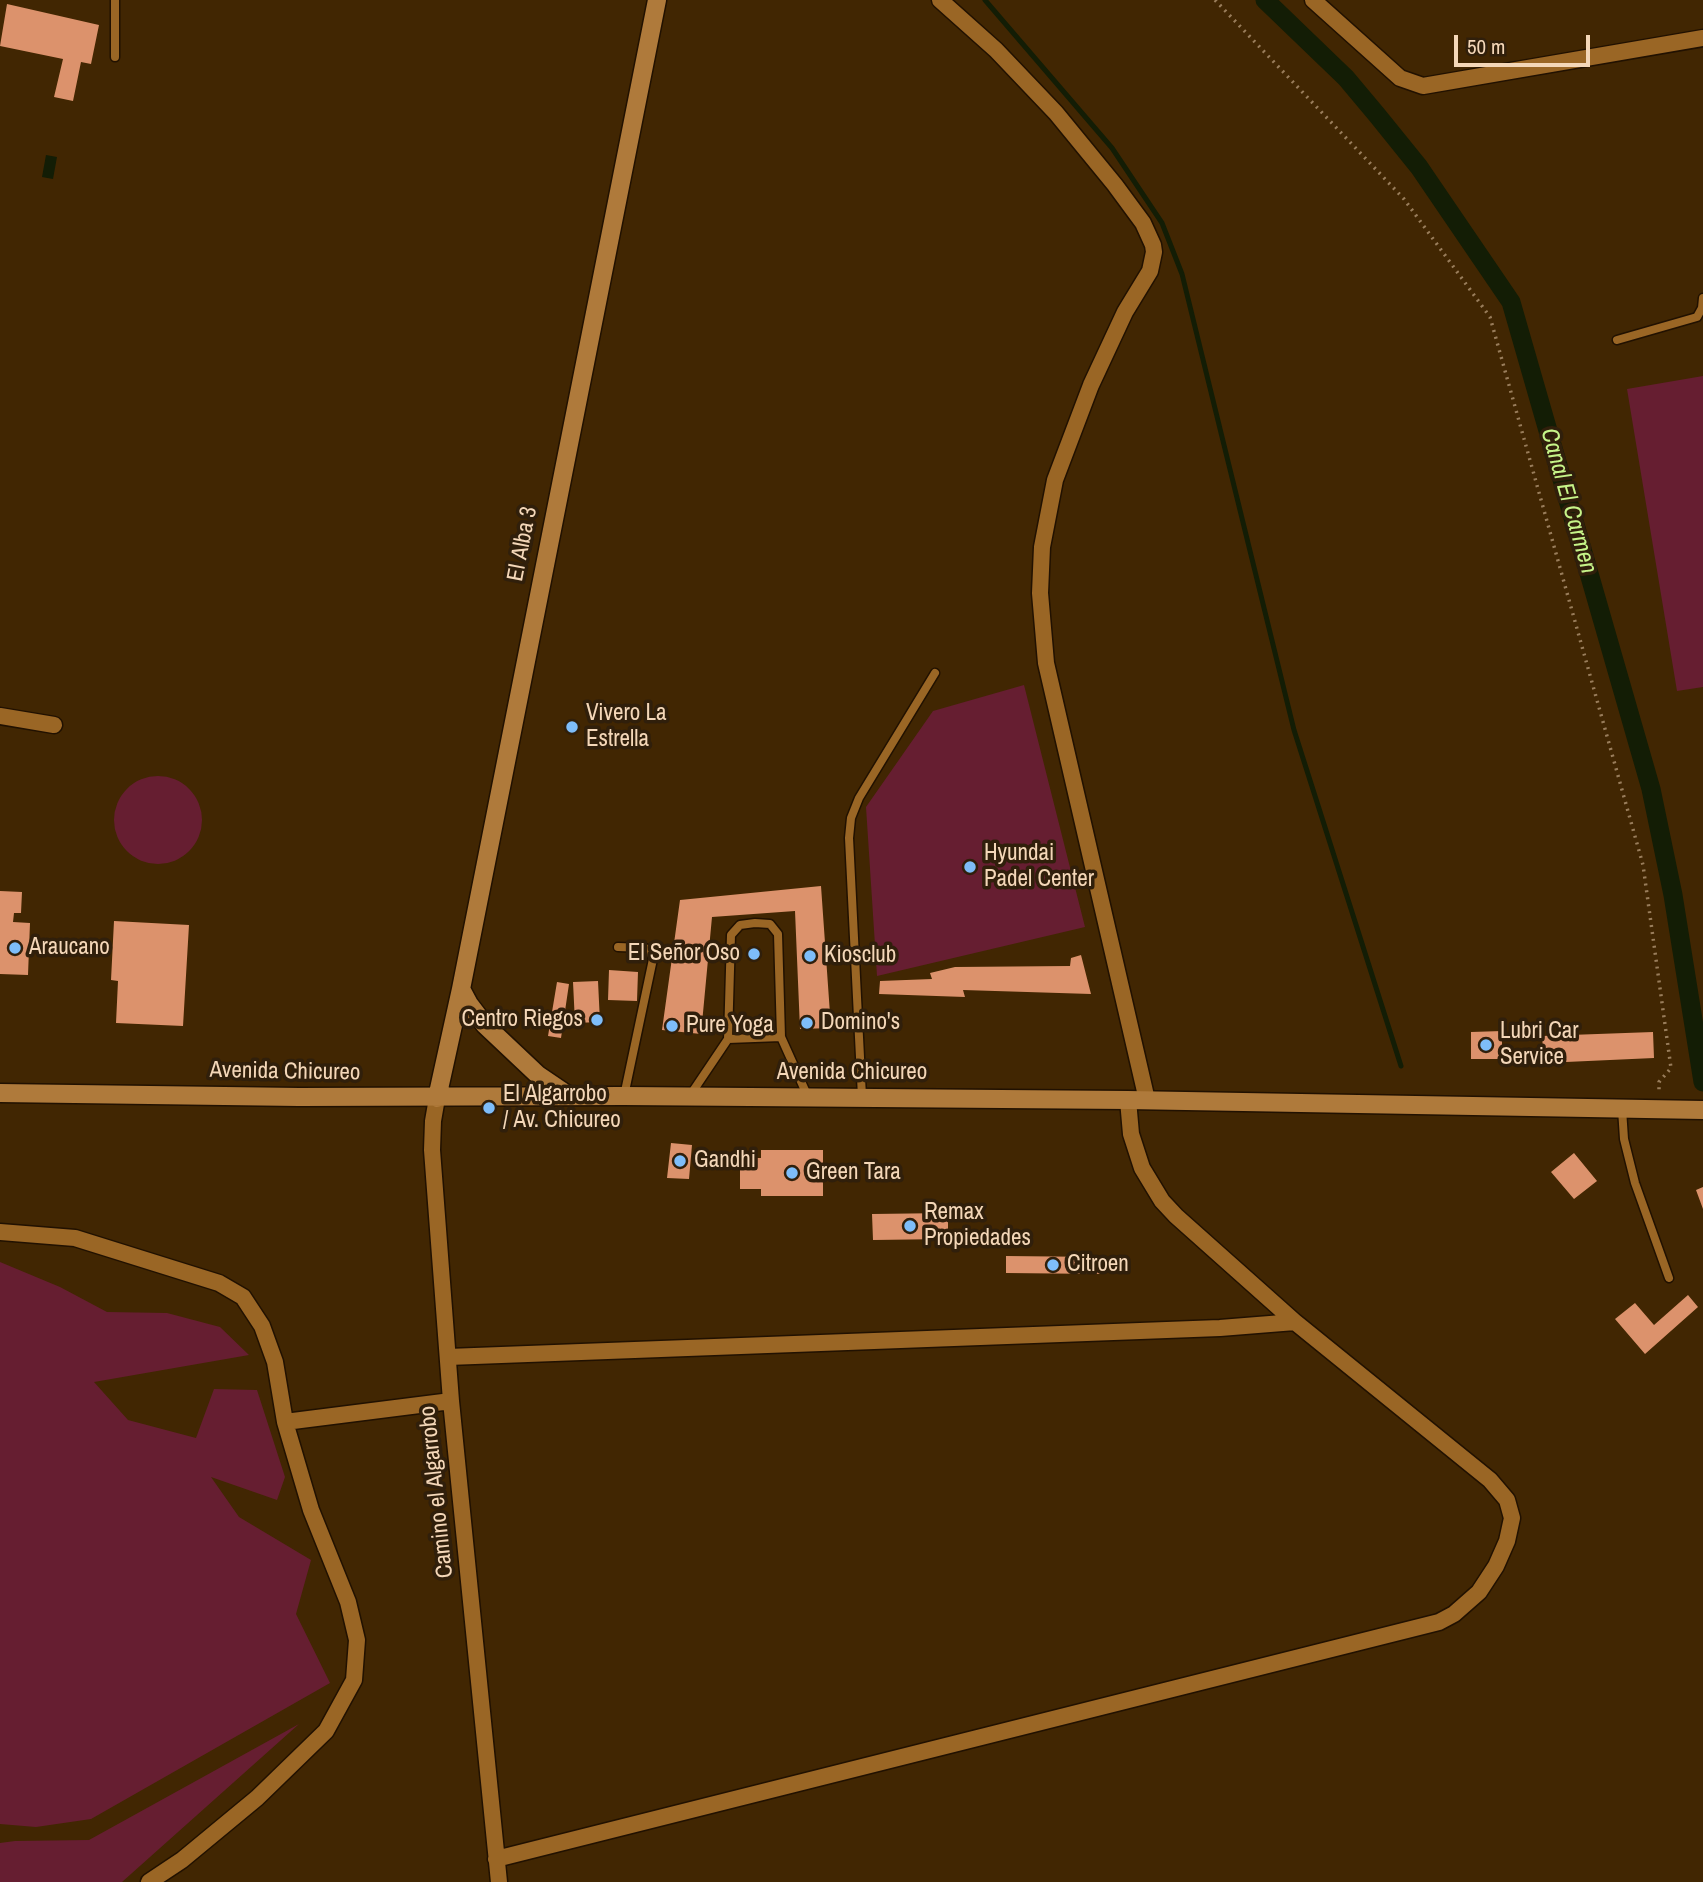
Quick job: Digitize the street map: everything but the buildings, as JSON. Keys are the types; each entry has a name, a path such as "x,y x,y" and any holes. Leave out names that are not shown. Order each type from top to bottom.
{"main road":[{"name":"El Alba 3","path":"437,1097 461,989 657,0"},
{"path":"461,989 485,1025 538,1075 569,1096"},
{"path":"452,1031 485,1025"},
{"name":"Avenida Chicureo","path":"0,1093 862,1097 1703,1110"}],"street":[{"path":"940,0 996,50 1087,148 1136,213 1153,245 1150,271 1125,312 1091,385 1055,480 1042,547 1040,593 1046,663 1147,1100"},
{"path":"1313,0 1400,78 1423,86 1703,38"},
{"path":"0,716 54,725"},
{"name":"Camino el Algarrobo","path":"437,1097 432,1150 451,1401 499,1882"},
{"path":"496,1859 1439,1622 1454,1614 1479,1592 1503,1553 1512,1518 1507,1500 1490,1480 1295,1322 1162,1201 1146,1176 1135,1151 1128,1100"},
{"path":"0,1232 75,1238 219,1283 243,1297 262,1326 275,1362 285,1422 311,1510 348,1602 356,1640 354,1680 326,1731 257,1798 162,1879"},
{"path":"448,1357 1220,1328 1295,1322"},
{"path":"285,1422 451,1401"}],"lane":[{"path":"115,0 115,57"},
{"path":"1617,340 1697,317 1703,298"},
{"path":"862,1097 849,838 851,818 859,798 935,673"},
{"path":"690,1097 728,1039 731,935 740,925 755,923 770,924 778,933 780,1037 808,1097"},
{"path":"618,947 645,948 650,951 653,959 624,1096"},
{"path":"728,1039 780,1037"},
{"path":"1622,1109 1625,1139 1635,1183 1669,1278"}],"path":[{"path":"1215,0 1405,200 1490,317 1643,864 1671,1068 1659,1082 1666,1110"}],"shaded area":[{"path":"46,155 57,157 53,179 42,177"},
{"path":"1703,376 1703,687 1677,691 1627,389"},
{"name":"Hyundai Padel Center","path":"1024,685 1085,927 877,976 866,807 933,711"},
{"path":"158,776 183,783 195,795 202,820 195,845 183,857 158,864 133,857 121,845 114,820 121,795 133,783"},
{"path":"0,1262 60,1287 107,1312 167,1313 220,1327 249,1355 94,1382 128,1420 196,1438 214,1389 257,1390 285,1477 277,1500 211,1477 239,1517 311,1560 296,1614 330,1683 91,1819 36,1827 0,1824"},
{"path":"299,1724 122,1882 0,1882 0,1843 89,1840"}],"waterway":[{"path":"985,0 1112,148 1162,223 1182,274 1294,730 1401,1066"},
{"name":"Canal El Carmen","path":"1265,0 1346,78 1377,115 1419,167 1511,302 1651,789 1673,895 1703,1082"}],"place":[{"name":"Vivero La Estrella","path":"572,727"},
{"name":"Hyundai Padel Center","path":"970,867"},
{"name":"Araucano","path":"15,948"},
{"name":"El Señor Oso","path":"754,954"},
{"name":"Kiosclub","path":"810,956"},
{"name":"Centro Riegos","path":"597,1020"},
{"name":"Domino's","path":"807,1023"},
{"name":"Pure Yoga","path":"672,1026"},
{"name":"Lubri Car Service","path":"1486,1045"},
{"name":"El Algarrobo / Av. Chicureo","path":"489,1108"},
{"name":"Gandhi","path":"680,1161"},
{"name":"Green Tara","path":"792,1173"},
{"name":"Remax Propiedades","path":"910,1226"},
{"name":"Citroen","path":"1053,1265"}]}
